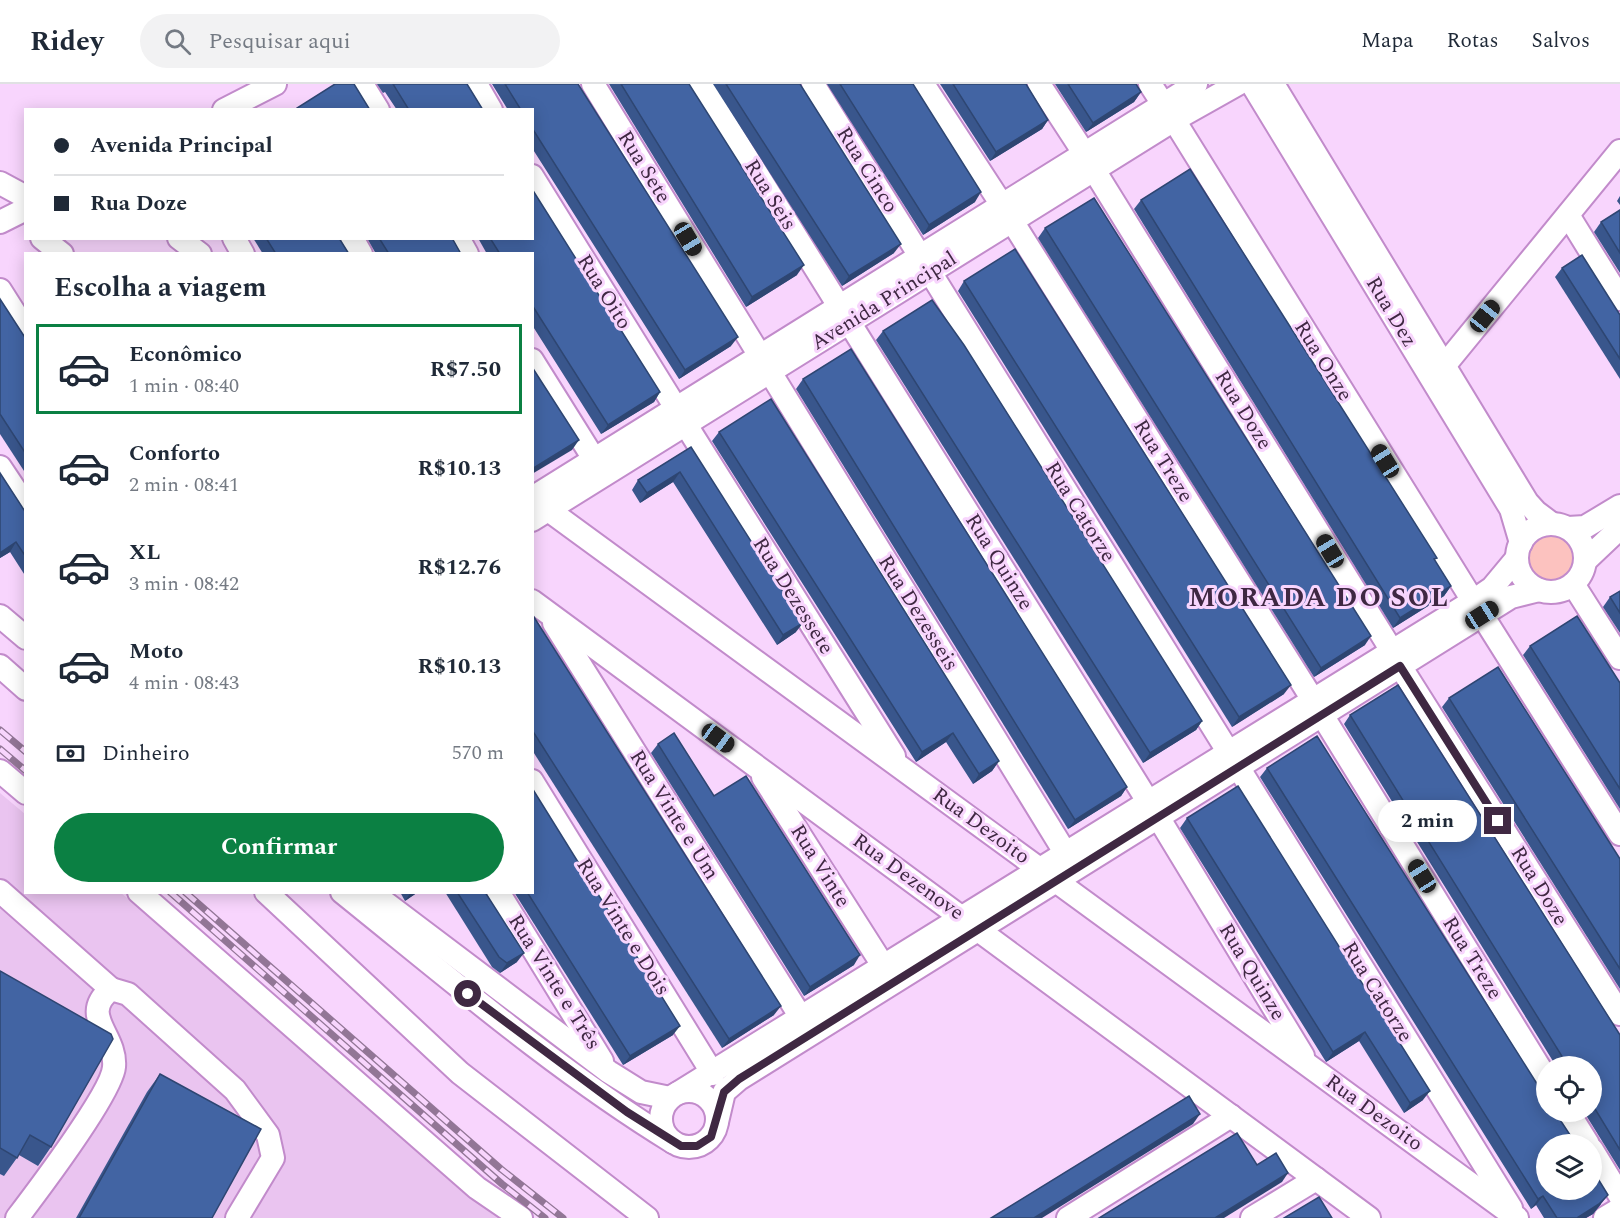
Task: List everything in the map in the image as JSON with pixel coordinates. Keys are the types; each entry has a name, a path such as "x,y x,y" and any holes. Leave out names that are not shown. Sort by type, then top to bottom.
{"street":[{"path":"362,84 377,108"},
{"path":"476,84 490,108"},
{"name":"Rua Sete","path":"593,84 765,364"},
{"name":"Rua Seis","path":"701,84 844,314"},
{"name":"Rua Cinco","path":"813,84 925,264"},
{"name":"Rua Treze","path":"923,84 1007,213 1536,1062"},
{"name":"Rua Doze","path":"1039,84 1089,161 1396,659 1620,1014"},
{"name":"Rua Onze","path":"1150,84 1620,834"},
{"name":"Avenida Principal","path":"1168,112 1196,84"},
{"name":"Avenida Principal","path":"538,509 681,416 1168,112 1238,84"},
{"name":"Rua Dez","path":"1252,84 1511,509 1519,551"},
{"path":"344,894 468,994 591,1086 673,1142 689,1147 705,1142 711,1137 724,1092 739,1079 971,924 1477,608 1539,590 1561,590 1573,584 1583,570 1585,561 1582,542 1536,512 1527,501 1273,84"},
{"path":"230,108 268,95"},
{"path":"1444,366 1620,151"},
{"name":"Rua Oito","path":"534,179 681,416"},
{"path":"0,183 24,196"},
{"path":"1568,215 1620,299"},
{"path":"44,240 60,252"},
{"path":"182,240 197,252"},
{"name":"Rua Catorze","path":"925,264 1517,1218"},
{"path":"0,290 24,328"},
{"name":"Rua Quinze","path":"844,314 1154,810 1308,1065"},
{"path":"534,363 594,459"},
{"name":"Rua Dezesseis","path":"765,364 1066,854"},
{"name":"Avenida Principal","path":"538,509 594,459 681,416"},
{"name":"Rua Dezessete","path":"681,416 900,767"},
{"path":"0,467 24,503"},
{"path":"1477,608 1534,529 1560,526 1585,527 1620,507"},
{"name":"Rua Dezoito","path":"538,509 900,767 1517,1218"},
{"path":"1585,561 1620,528"},
{"path":"1519,551 1524,578 1539,590"},
{"path":"1573,584 1620,658"},
{"name":"Rua Dezenove","path":"540,606 1369,1218"},
{"name":"Rua Vinte e Um","path":"540,606 802,1019"},
{"path":"0,666 24,687"},
{"name":"Rua Vinte","path":"756,766 884,967"},
{"path":"0,771 24,791"},
{"name":"Rua Vinte e Dois","path":"534,784 713,1074"},
{"path":"1049,875 1066,854 1154,810"},
{"path":"0,891 111,989 128,994 235,1090 268,1135 273,1158 237,1218"},
{"path":"141,894 477,1188 521,1218"},
{"path":"268,894 460,1073 647,1218"},
{"path":"374,894 609,1072 641,1092 674,1096 697,1092 706,1096 712,1103 717,1122"},
{"path":"387,894 400,915"},
{"name":"Rua Vinte e Três","path":"499,894 609,1072"},
{"path":"673,1142 667,1137 661,1121 661,1113 674,1096 884,967 971,924"},
{"path":"17,1218 99,1100 114,1067 107,1034 96,1014 99,999 111,989"},
{"path":"78,1018 107,1034"},
{"path":"1068,1218 1231,1116"},
{"path":"1602,1166 1620,1196"},
{"path":"1252,1218 1316,1179"},
{"path":"1605,1218 1620,1209"}],"shaded area":[{"path":"1551,531 1562,533 1571,539 1577,548 1579,559 1577,570 1571,579 1562,585 1551,587 1540,585 1531,579 1525,570 1523,559 1525,548 1531,539 1540,533"},
{"path":"0,793 24,813 24,894 122,894 519,1218 0,1218"}],"building":[{"path":"335,84 354,84 369,108 297,108"},
{"path":"393,84 467,84 482,108 408,108"},
{"path":"505,84 578,84 738,337 685,370 534,131 534,108 520,108"},
{"path":"621,84 689,84 804,265 752,297"},
{"path":"726,84 800,84 901,244 849,276"},
{"path":"840,84 913,84 981,192 929,225"},
{"path":"953,84 1026,84 1048,120 996,152"},
{"path":"1068,84 1136,84 1141,92 1093,123"},
{"path":"1190,169 1437,558 1434,559 1451,586 1400,618 1141,200"},
{"path":"534,192 660,392 608,425 534,308 534,252 499,252 491,240 534,240"},
{"path":"1094,198 1371,636 1321,668 1045,228"},
{"path":"1620,210 1620,253 1601,222"},
{"path":"267,240 340,240 348,252 275,252"},
{"path":"380,240 453,240 460,252 388,252"},
{"path":"1015,249 1291,685 1239,717 964,281"},
{"path":"1582,255 1620,315 1620,359 1562,268"},
{"path":"0,299 24,336 24,451 0,414"},
{"path":"932,300 964,345 1202,721 1150,753 883,331"},
{"path":"851,349 1127,787 1075,820 803,379"},
{"path":"534,370 579,440 534,468"},
{"path":"771,399 999,761 979,774 953,733 922,752 719,432"},
{"path":"691,447 803,623 783,635 680,472 647,493 638,480"},
{"path":"0,473 24,510 24,554 16,542 0,553"},
{"path":"1620,591 1620,613 1610,597"},
{"path":"1577,616 1620,683 1620,789 1530,646"},
{"path":"534,617 781,1006 729,1039 534,733"},
{"path":"1498,667 1620,859 1620,969 1449,698"},
{"path":"1398,685 1620,1035 1620,1150 1602,1120 1602,1056 1562,1056 1350,715"},
{"path":"674,733 714,796 746,776 860,955 810,987 658,744"},
{"path":"1317,736 1536,1082 1536,1122 1562,1122 1569,1134 1536,1134 1536,1196 1267,768"},
{"path":"1238,786 1430,1091 1410,1103 1365,1032 1333,1052 1187,818"},
{"path":"534,791 680,1026 630,1056 528,894 534,894"},
{"path":"458,894 486,894 524,953 507,963 499,957"},
{"path":"0,971 111,1034 113,1039 51,1147 30,1135 17,1158 0,1148"},
{"path":"160,1074 261,1129 212,1218 79,1218"},
{"path":"1189,1096 1200,1114 1034,1218 991,1218"},
{"path":"1237,1133 1257,1165 1276,1153 1288,1173 1215,1218 1099,1218"},
{"path":"1602,1185 1608,1195 1599,1204 1577,1218 1557,1218 1546,1200 1602,1200"},
{"path":"1319,1197 1332,1218 1284,1218"}],"railway":[{"path":"0,730 24,750"},
{"path":"0,749 24,769"},
{"path":"172,894 502,1184 545,1218"},
{"path":"187,894 501,1169 563,1218"}],"district":[{"name":"MORADA DO SOL","path":"1319,598"}],"route":[{"path":"468,994 646,1125 681,1146 697,1146 711,1137 715,1130 724,1092 739,1079 1400,666 1498,821"}]}
